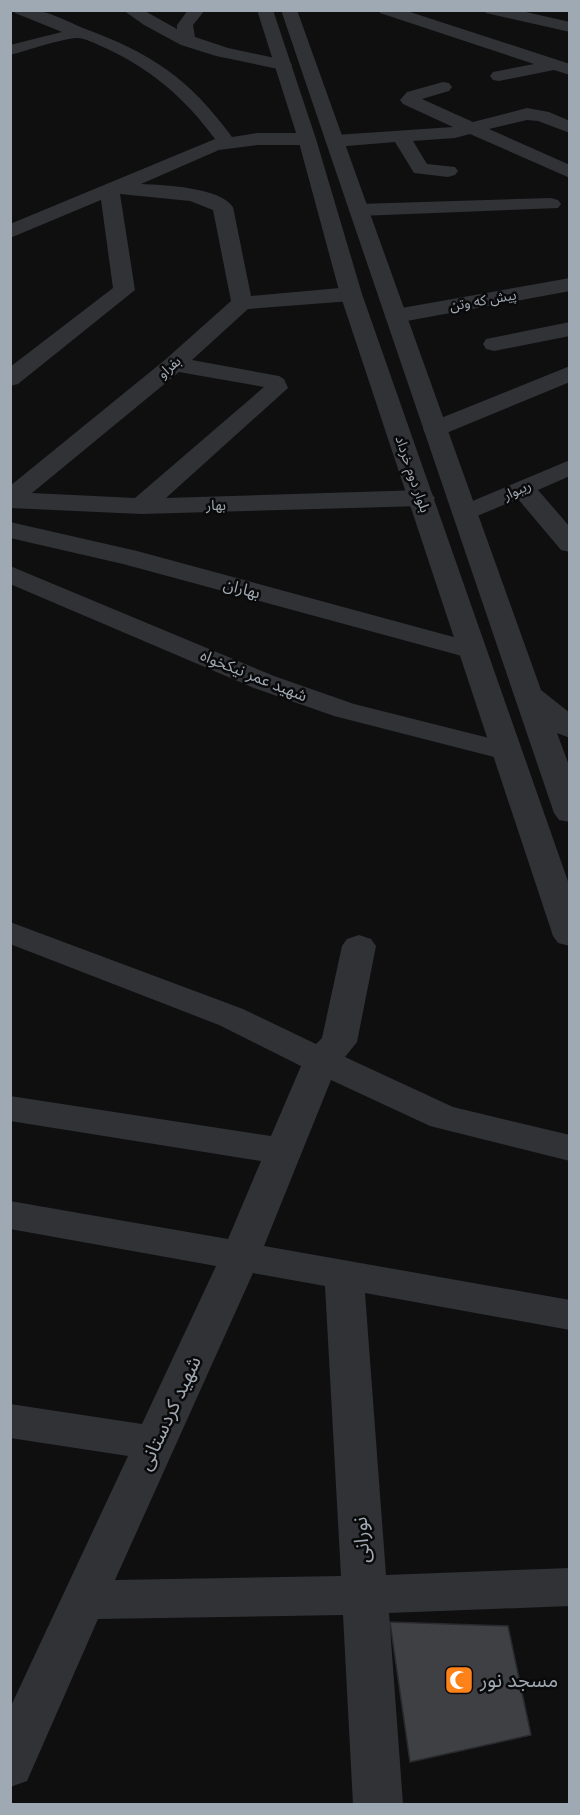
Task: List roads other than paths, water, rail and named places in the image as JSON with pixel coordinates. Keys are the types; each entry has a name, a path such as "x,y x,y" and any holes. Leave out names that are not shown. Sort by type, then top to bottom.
{"street":[{"path":"10,12 19,10 141,60 158,70 184,92 227,142"},
{"path":"131,10 159,28 187,41 241,57 283,65"},
{"path":"187,41 185,25 197,10"},
{"name":"بلوار دوم خرداد","path":"265,10 307,139 351,294 569,934"},
{"path":"290,10 527,692 566,790 524,799"},
{"path":"387,10 561,68"},
{"path":"492,10 570,27"},
{"path":"10,50 77,33"},
{"path":"499,76 561,68"},
{"path":"443,87 413,96 409,100 570,172"},
{"path":"335,141 472,129 527,114 542,116 570,128"},
{"path":"401,137 421,170 448,171"},
{"path":"10,232 114,190 215,145 258,139 307,139"},
{"path":"114,190 204,197 220,203 224,207 242,303 351,294"},
{"path":"10,379 124,290 114,190"},
{"path":"359,210 551,204"},
{"name":"پیش که وتن","path":"396,316 570,284"},
{"path":"538,290 570,313"},
{"name":"بفراو","path":"10,500 174,364 242,303"},
{"path":"494,344 570,329"},
{"path":"141,506 276,388 276,384 272,381 174,364"},
{"path":"435,429 570,373"},
{"name":"ریبوار","path":"465,513 522,488 564,475"},
{"path":"522,488 570,544"},
{"name":"بهار","path":"10,500 141,506 422,498"},
{"name":"بهاران","path":"10,530 128,557 473,651"},
{"name":"شهید عمر نیکخواه","path":"10,574 274,685 344,710 510,760 566,790"},
{"path":"527,692 570,729"},
{"path":"10,932 231,1017 443,1117 570,1148"},
{"name":"شهید کردستانی","path":"10,1765 25,1697 83,1600 240,1257 322,1059 339,1042 359,946"},
{"path":"10,1108 283,1152"},
{"path":"10,1215 570,1315"},
{"name":"نورانی","path":"344,1276 378,1804"},
{"path":"10,1421 155,1443"},
{"path":"83,1600 364,1595 570,1587"}],"place":[{"name":"مسجد نور","path":"459,1680"}]}
